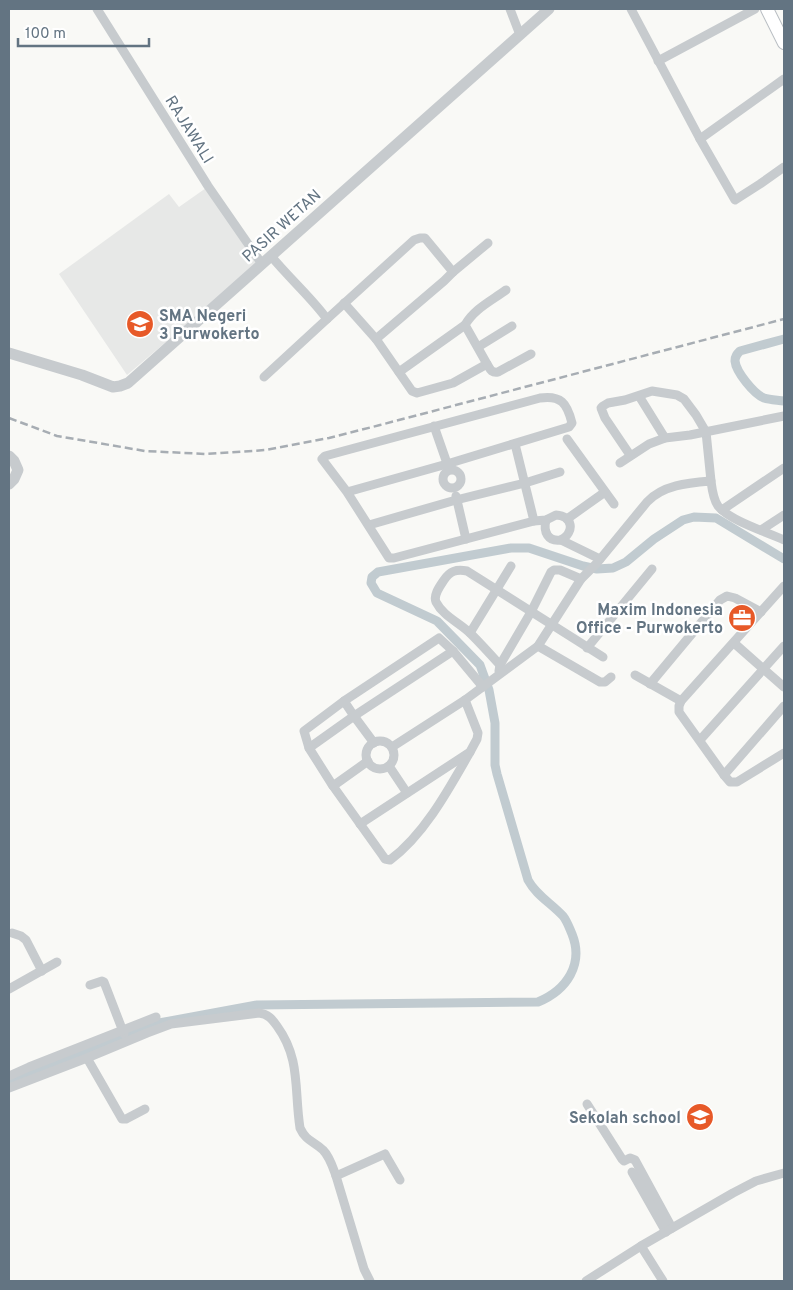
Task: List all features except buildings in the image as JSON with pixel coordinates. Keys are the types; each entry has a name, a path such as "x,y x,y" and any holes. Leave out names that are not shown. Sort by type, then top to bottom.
{"main road":[{"path":"767,9 784,43"}],"street":[{"name":"RAJAWALI","path":"96,9 208,186 266,260 285,272 305,291 327,319"},
{"path":"510,9 520,35"},
{"name":"PASIR WETAN","path":"9,353 82,375 113,387 124,385 549,9"},
{"path":"631,9 700,139 735,200 784,167"},
{"path":"658,61 755,9"},
{"path":"700,139 784,79"},
{"path":"264,377 414,240 425,238 453,272"},
{"path":"376,339 488,243"},
{"path":"399,372 465,326 469,318 477,310 506,290"},
{"path":"344,303 376,339 412,391 417,393 453,383 487,364"},
{"path":"465,326 491,371 498,372 530,354"},
{"path":"478,347 512,326"},
{"path":"630,455 600,408 608,403 625,400 652,391 677,395 684,399 696,414 706,432 711,480 715,500 719,508 736,519 784,540"},
{"path":"639,396 665,438"},
{"path":"347,492 448,467 569,427 572,423 566,405 550,397 434,426 323,457 322,459 347,492 389,558 534,521 546,520 556,515 560,515 567,520 570,527 568,536 556,541 547,536 544,527 546,520"},
{"path":"620,463 649,444 665,438 706,432 784,416"},
{"path":"434,426 448,467 457,471 461,476 460,483 454,488 448,487 444,482 444,474 448,467"},
{"path":"567,439 614,504"},
{"path":"515,444 534,521"},
{"path":"9,456 14,461 18,470 14,479 9,484"},
{"path":"722,510 784,468"},
{"path":"369,525 560,472"},
{"path":"392,747 465,700 538,646 581,580 653,496 662,490 711,480"},
{"path":"454,488 466,539"},
{"path":"567,520 606,492"},
{"path":"761,530 784,515"},
{"path":"561,540 596,564"},
{"path":"470,633 511,566"},
{"path":"500,665 470,633 443,611 436,601 435,596 444,580 450,573 458,569 467,571 603,657"},
{"path":"587,648 652,569"},
{"path":"490,682 531,612 551,572 560,570 581,580"},
{"path":"784,586 679,706 679,712 730,782 738,782 784,753"},
{"path":"650,684 720,600 727,596 735,598 761,612"},
{"path":"465,700 478,733 477,738 447,793 412,841 390,860 386,859 333,786 309,748 304,733 306,729 344,701 439,638 490,682"},
{"path":"734,643 784,687"},
{"path":"538,646 600,682 605,682 612,677"},
{"path":"700,740 784,646"},
{"path":"309,748 453,651"},
{"path":"636,675 682,701"},
{"path":"344,701 374,743"},
{"path":"724,775 784,706"},
{"path":"380,741 392,747 394,756 389,766 378,768 368,762 367,752 374,743 380,741"},
{"path":"360,824 470,752"},
{"path":"333,786 368,762"},
{"path":"389,766 407,793"},
{"path":"12,933 26,940 42,971"},
{"path":"9,989 57,962"},
{"path":"90,985 104,982 124,1036"},
{"path":"9,1076 29,1067 124,1036 171,1024 259,1012 268,1016 282,1032 290,1046 296,1069 300,1128 304,1136 328,1155 364,1268 370,1281"},
{"path":"9,1088 87,1058 156,1017"},
{"path":"87,1058 122,1119 126,1119 145,1109"},
{"path":"587,1104 622,1159 624,1161 630,1158 635,1160 669,1230"},
{"path":"336,1176 384,1154 400,1180"},
{"path":"632,1172 669,1230"},
{"path":"586,1281 641,1246 733,1193 756,1181 784,1173"},
{"path":"641,1246 663,1281"}],"shaded area":[{"name":"SMA Negeri 3 Purwokerto","path":"206,188 258,264 127,375 59,274 169,194 179,207"}],"waterway":[{"path":"784,339 740,351 735,358 736,366 755,392 764,398 784,401"},
{"path":"9,1083 159,1023 257,1005 538,1002 557,991 565,983 574,966 576,956 575,945 564,918 535,890 528,880 497,774 495,765 495,723 489,690 480,665 437,621 377,593 371,583 372,577 378,572 511,548 529,548 597,569 613,568 626,562 654,539 683,520 694,517 716,518 784,559"}],"railway":[{"path":"9,418 57,436 145,451 205,454 266,450 329,438 784,319"}],"place":[{"name":"SMA Negeri 3 Purwokerto","path":"140,324"},
{"name":"Maxim Indonesia Office - Purwokerto","path":"742,618"},
{"name":"Sekolah school","path":"700,1117"}]}
